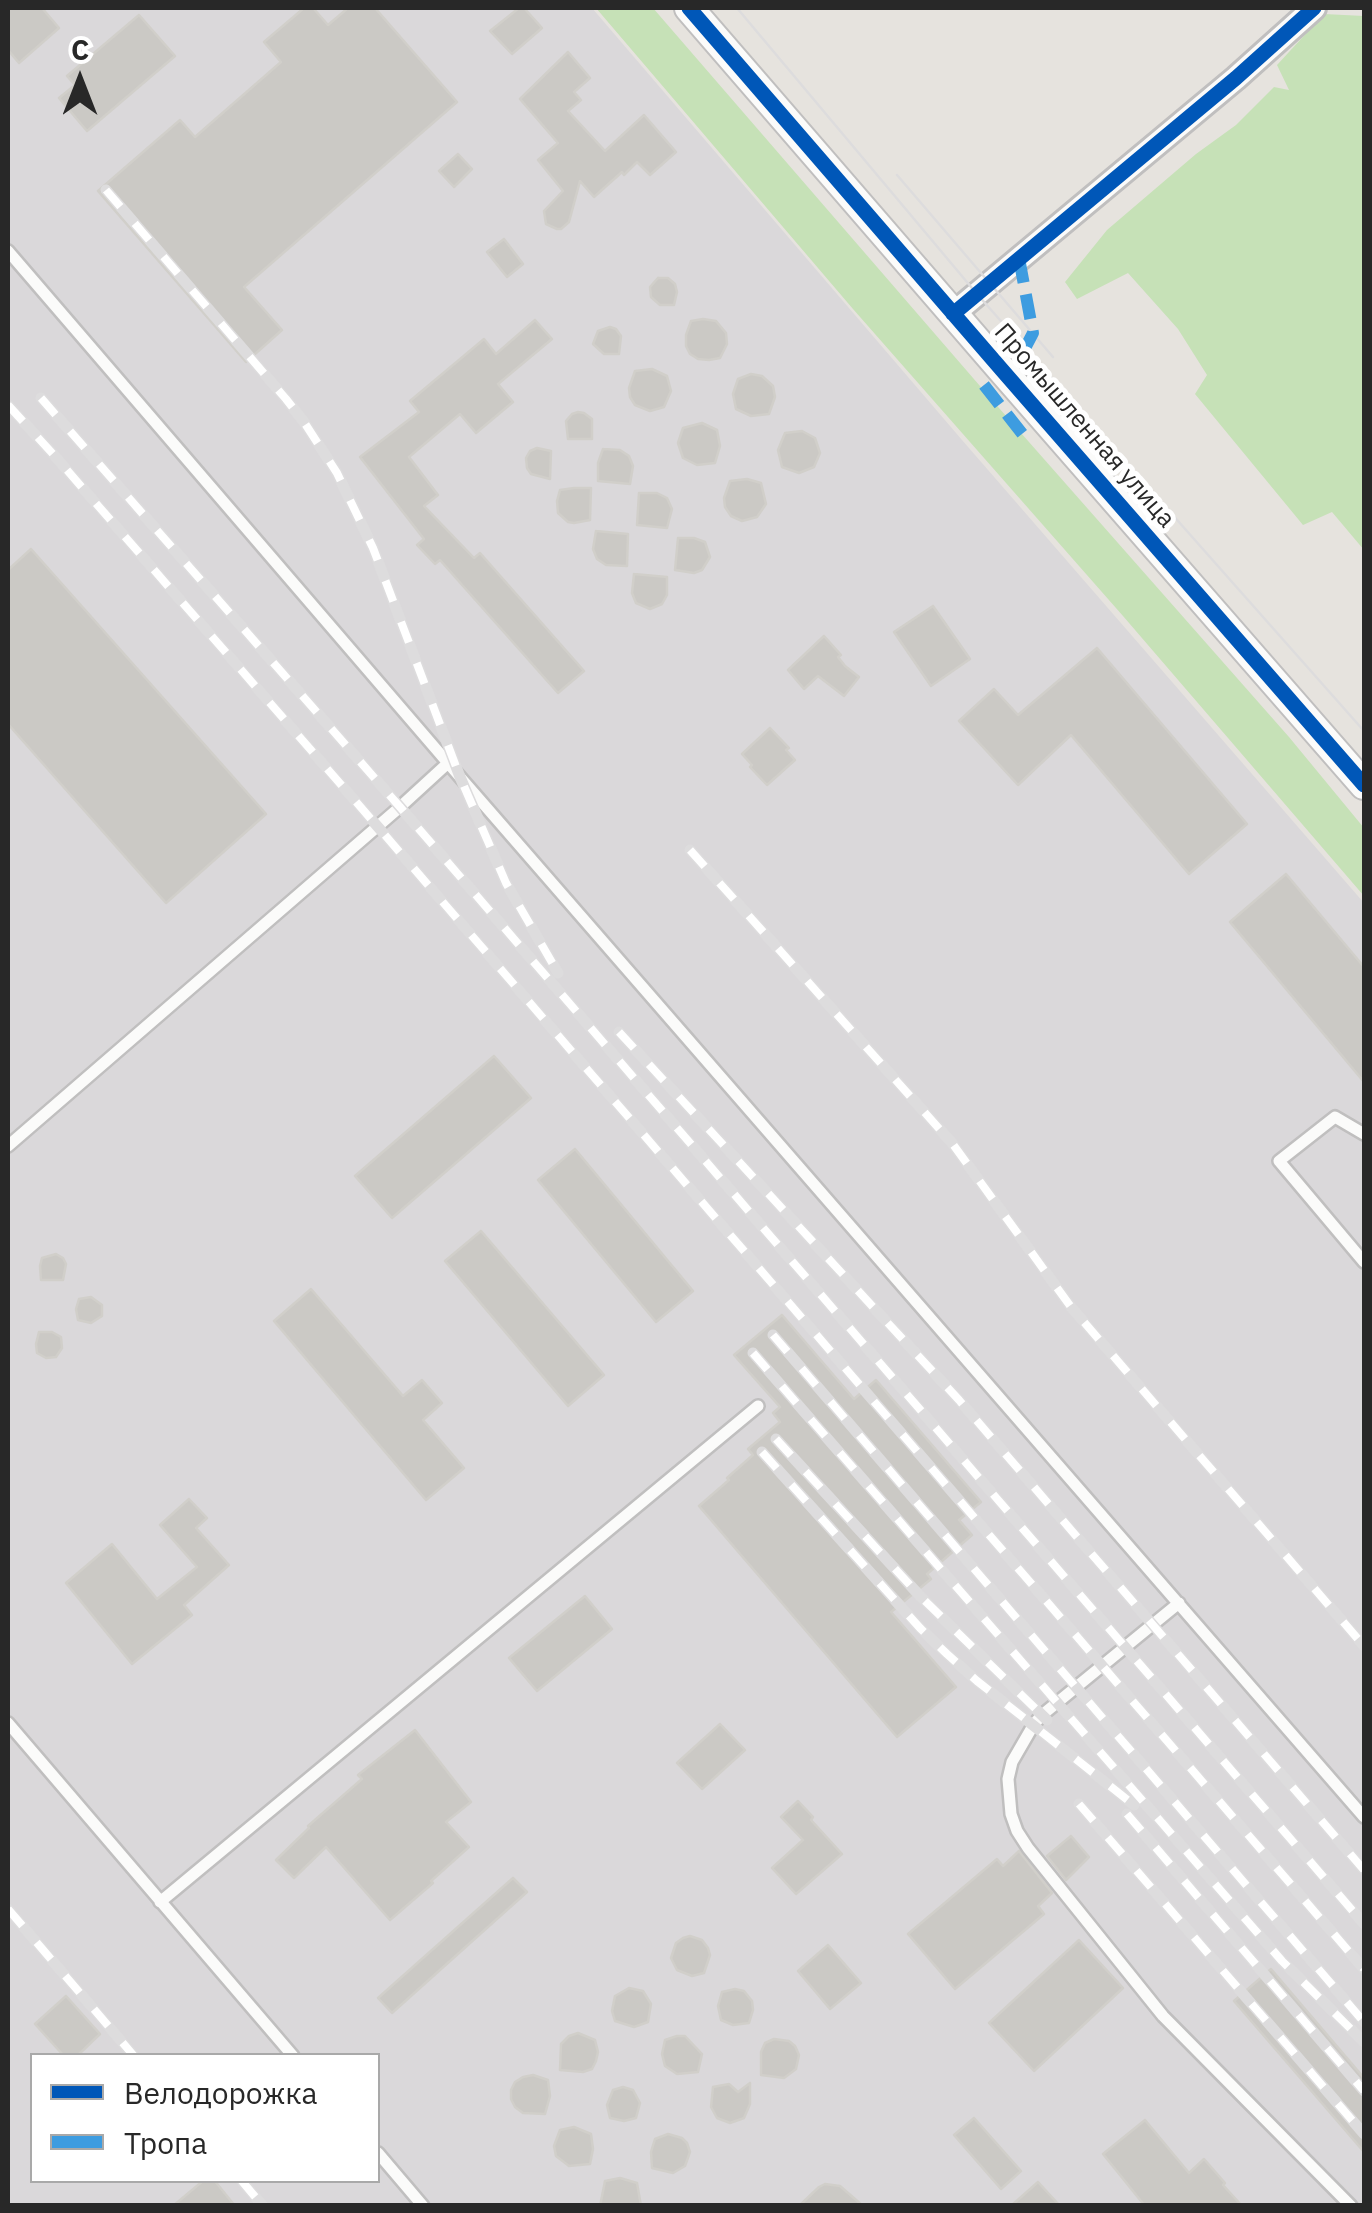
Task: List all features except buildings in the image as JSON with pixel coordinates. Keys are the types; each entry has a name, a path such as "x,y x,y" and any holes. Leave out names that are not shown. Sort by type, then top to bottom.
{"street":[{"name":"Промышленная улица","path":"689,8 1364,785"},
{"path":"953,314 1314,8"}],"lane":[{"path":"8,251 1364,1817"},
{"path":"8,1146 448,763"},
{"path":"1364,1134 1335,1117 1279,1161 1364,1262"},
{"path":"160,1902 758,1406"},
{"path":"1179,1603 1034,1724 1012,1762 1008,1778 1011,1814 1028,1848 1163,2016 1350,2206"},
{"path":"8,1723 289,2053"},
{"path":"380,2156 422,2206"}],"shaded area":[{"path":"8,8 592,8 1364,903 1364,2205 8,2206"}],"green space":[{"path":"596,8 653,8 1289,737 1364,828 1364,896 853,309"},
{"path":"1324,14 1364,16 1364,550 1332,512 1303,525 1195,394 1207,375 1178,329 1128,273 1077,299 1065,282 1107,230 1236,125 1274,87 1289,90 1277,65"}],"tram line":[{"path":"737,8 977,294 1364,731"},
{"path":"897,175 1053,357"}],"railway":[{"path":"106,190 286,399 337,473 373,548 460,777 506,883 558,973"},
{"path":"41,398 400,807 1364,1924"},
{"path":"8,405 378,827 1364,1969"},
{"path":"690,850 952,1143 1071,1307 1364,1646"},
{"path":"619,1032 959,1400 1364,1870"},
{"path":"773,1335 1364,2022"},
{"path":"753,1353 1282,1961 1364,2042"},
{"path":"776,1439 920,1596 1047,1720"},
{"path":"762,1452 947,1654 1134,1805"},
{"path":"1079,1804 1364,2134"},
{"path":"1127,1814 1364,2091"},
{"path":"8,1909 131,2053"},
{"path":"244,2183 263,2206"}],"marked path":[{"path":"1019,258 1033,333 1022,354"},
{"path":"984,385 1024,436"}],"cycle path":[{"path":"689,8 1364,785"},
{"path":"953,314 1314,8"}]}
